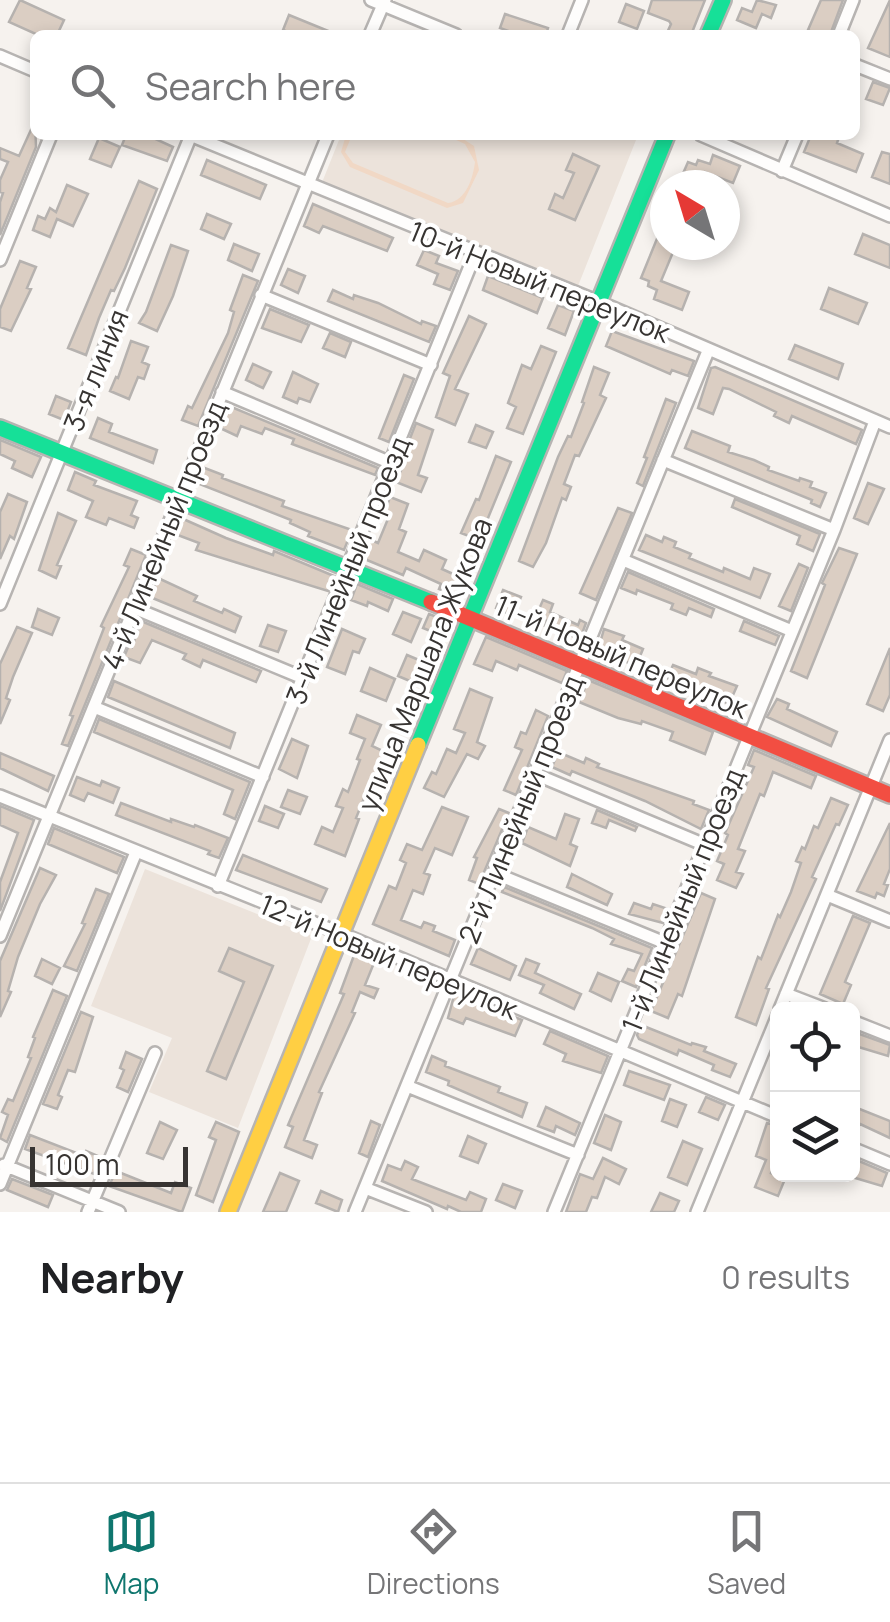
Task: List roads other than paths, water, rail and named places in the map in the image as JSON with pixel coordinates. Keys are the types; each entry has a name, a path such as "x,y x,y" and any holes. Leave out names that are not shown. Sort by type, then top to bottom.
{"main road":[{"path":"710,30 722,0"},
{"name":"улица Маршала Жукова","path":"228,1212 665,140"},
{"name":"11-й Новый переулок","path":"0,428 470,618 890,795"}],"street":[{"path":"570,30 582,0"},
{"path":"841,30 853,0"},
{"path":"371,30 379,2 444,30"},
{"path":"0,56 30,68"},
{"path":"860,67 890,79"},
{"path":"0,260 49,140"},
{"name":"3-я линия","path":"0,604 188,140"},
{"name":"10-й Новый переулок","path":"202,140 890,427"},
{"name":"4-й Линейный проезд","path":"0,936 326,140"},
{"path":"712,140 890,216"},
{"path":"782,171 795,140"},
{"name":"3-й Линейный проезд","path":"218,886 476,254"},
{"path":"261,296 430,365"},
{"name":"2-й Линейный проезд","path":"356,1212 708,351"},
{"path":"222,392 391,463"},
{"name":"1-й Линейный проезд","path":"554,1212 875,421"},
{"path":"664,460 834,530"},
{"path":"622,560 792,631"},
{"path":"134,608 303,678"},
{"path":"94,707 263,777"},
{"path":"783,1002 890,740"},
{"path":"535,774 705,845"},
{"name":"12-й Новый переулок","path":"0,796 770,1114"},
{"path":"0,1184 4,1165 136,852"},
{"path":"494,873 665,944"},
{"path":"826,895 890,922"},
{"path":"786,994 806,1002"},
{"path":"860,1024 890,1036"},
{"path":"700,1211 770,1034"},
{"path":"90,1207 155,1053"},
{"path":"407,1086 578,1155"},
{"path":"860,1151 890,1164"},
{"path":"4,1165 90,1207 119,1212"},
{"path":"365,1188 426,1212"}]}
